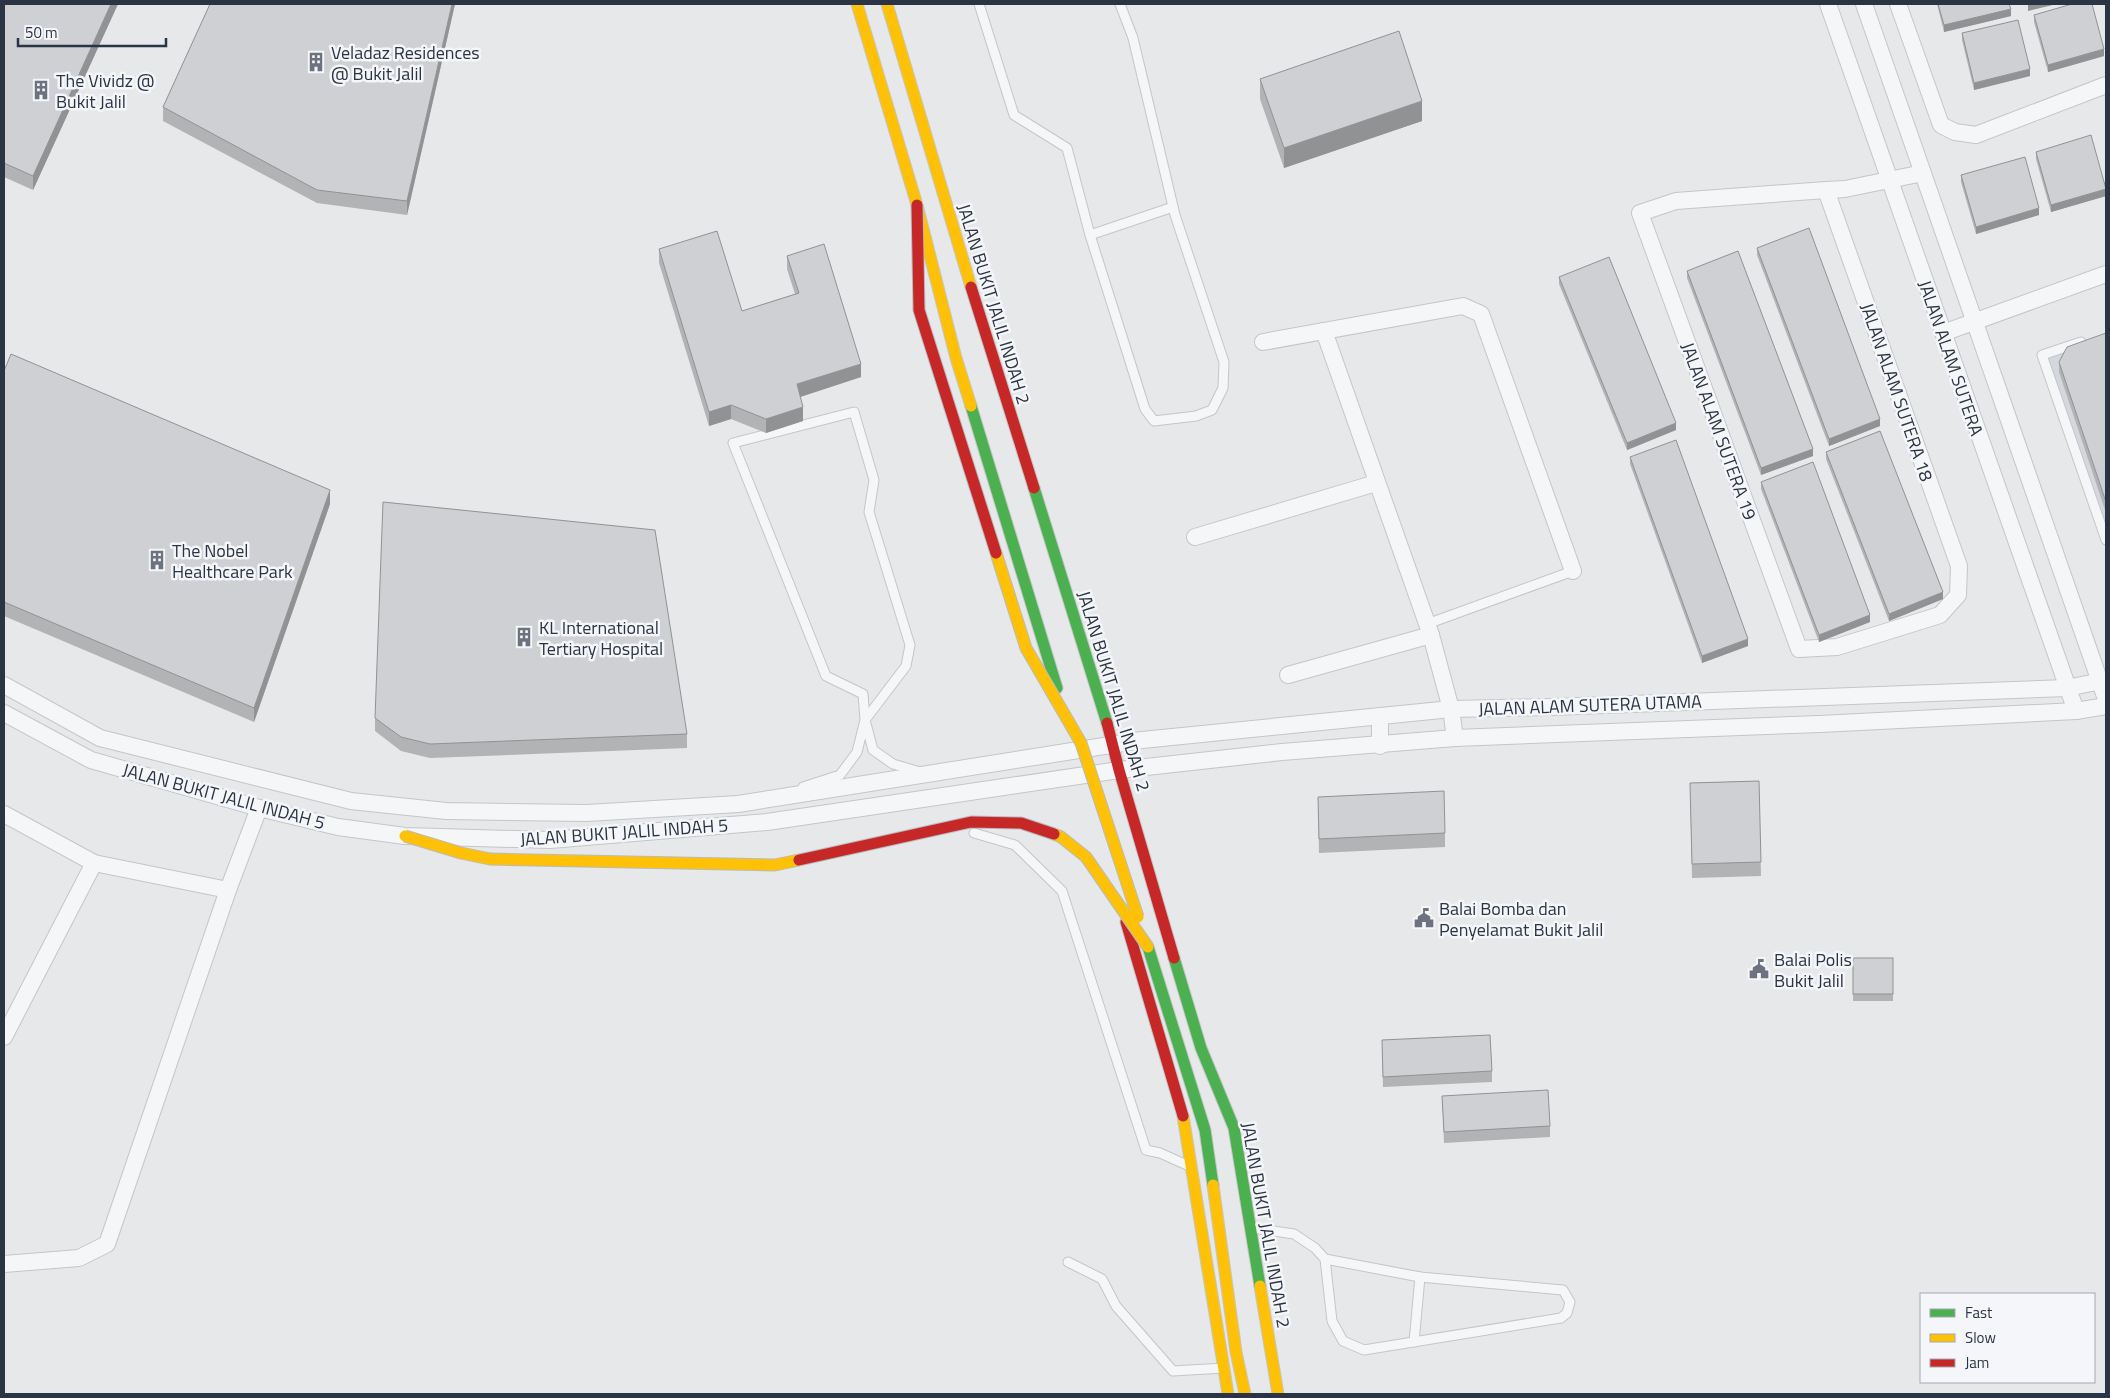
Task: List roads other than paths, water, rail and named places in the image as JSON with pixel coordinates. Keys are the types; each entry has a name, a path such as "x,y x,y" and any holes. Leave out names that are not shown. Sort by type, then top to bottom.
{"main road":[{"path":"857,4 918,205 956,358 1076,750 1185,1123 1228,1394"},
{"name":"JALAN BUKIT JALIL INDAH 2","path":"886,4 938,180 1114,745 1119,770 1201,1048 1234,1128 1278,1394"},
{"path":"918,205 919,310 1026,648 1081,743 1148,947 1205,1130 1235,1343 1245,1394"},
{"path":"405,836 461,853 490,859 775,865 971,822 1021,822 1061,837 1086,857 1148,947"}],"street":[{"name":"JALAN ALAM SUTERA","path":"1828,4 2076,711"},
{"name":"JALAN ALAM SUTERA","path":"1864,4 1974,322 2103,681 2106,699"},
{"path":"1898,4 1941,125 1955,132 1976,135 2106,85"},
{"path":"1826,190 1845,189 1923,173"},
{"name":"JALAN ALAM SUTERA 19","path":"1799,649 1640,213 1676,201 1826,190"},
{"name":"JALAN ALAM SUTERA 18","path":"1799,649 1837,647 1940,615 1958,595 1959,566 1826,190"},
{"path":"1943,333 2106,274"},
{"path":"1263,342 1463,306 1481,314 1573,571"},
{"path":"1324,331 1429,630 1452,709 1455,738"},
{"path":"1195,537 1376,483"},
{"path":"1288,675 1429,630"},
{"name":"JALAN ALAM SUTERA UTAMA","path":"1076,750 1179,735 1452,709 2067,688 2103,681"},
{"name":"JALAN BUKIT JALIL INDAH 5","path":"4,685 100,738 350,801 446,811 587,813 738,804 1076,750"},
{"name":"JALAN ALAM SUTERA UTAMA","path":"1119,770 1282,752 1380,746 1455,738 1820,724 2076,711 2106,706"},
{"name":"JALAN BUKIT JALIL INDAH 5","path":"4,713 91,760 259,808 338,827 405,836 550,840 757,823 1083,777 1119,770"},
{"path":"1380,716 1380,746"},
{"path":"4,1264 79,1258 107,1244 228,890 259,808"},
{"path":"4,814 94,863 228,890"},
{"path":"4,1037 94,863"}],"lane":[{"path":"979,4 1014,115 1067,148 1090,235 1145,409 1154,421 1196,416 1212,410 1223,388 1224,362 1173,207 1132,38 1120,4"},
{"path":"1090,235 1173,207"},
{"path":"2088,340 2042,355 2106,540"},
{"path":"767,799 840,775 856,752 865,720 906,666 910,645 869,512 874,480 854,412 733,443 826,676 863,694 865,720 873,750 893,764 927,774"},
{"path":"1429,630 1573,571"},
{"path":"966,835 975,833 1015,845 1062,891 1146,1150 1160,1153 1192,1167"},
{"path":"794,868 890,850"},
{"path":"1250,1227 1294,1234 1315,1248 1325,1259 1332,1321 1344,1341 1364,1350 1561,1318 1567,1313 1570,1302 1563,1290 1420,1277 1325,1259"},
{"path":"1068,1262 1102,1279 1116,1306 1173,1371 1224,1368"},
{"path":"1414,1342 1420,1277"}],"place":[{"name":"Veladaz Residences @ Bukit Jalil","path":"316,62"},
{"name":"The Vividz @ Bukit Jalil","path":"41,90"},
{"name":"The Nobel Healthcare Park","path":"157,560"},
{"name":"KL International Tertiary Hospital","path":"524,637"},
{"name":"Balai Bomba dan Penyelamat Bukit Jalil","path":"1424,918"},
{"name":"Balai Polis Bukit Jalil","path":"1759,969"}]}
